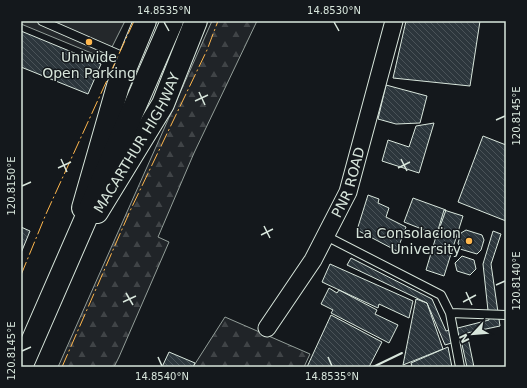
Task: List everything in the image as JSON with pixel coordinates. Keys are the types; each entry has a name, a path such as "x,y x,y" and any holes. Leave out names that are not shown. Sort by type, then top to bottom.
{"main road":[{"name":"MACARTHUR HIGHWAY","path":"68,259 118,86 145,21"},
{"name":"MACARTHUR HIGHWAY","path":"21,367 137,98 172,21"},
{"name":"MACARTHUR HIGHWAY","path":"68,259 163,104 196,21"}],"street":[{"name":"PNR ROAD","path":"267,328 313,260 348,192 394,21"}],"lane":[{"path":"42,21 129,60"},
{"path":"326,236 441,295 450,313 460,367"},
{"path":"450,313 506,315"}],"green space":[{"path":"212,21 257,21 194,153 158,237 169,242 119,357 114,367 58,367"},
{"path":"225,317 310,354 304,367 193,367"}],"shaded area":[{"name":"Uniwide Open Parking","path":"21,21 125,21 106,59 21,24"}],"building":[{"path":"406,21 480,21 470,86 393,78"},
{"path":"21,31 101,64 88,94 21,67"},
{"path":"386,85 427,96 420,123 396,124 378,119"},
{"path":"434,123 419,173 382,161 388,140 409,147 416,126"},
{"path":"483,136 506,145 506,221 458,202"},
{"path":"368,195 379,199 378,203 389,208 386,217 406,227 397,251 357,230"},
{"path":"413,198 446,210 437,235 404,222"},
{"path":"444,210 463,216 444,276 426,270"},
{"path":"21,227 30,231 21,253"},
{"path":"466,230 482,235 484,240 481,250 477,254 460,249 458,243 461,233"},
{"path":"493,231 501,234 491,264 500,326 467,333 474,367 467,367 461,340 445,345 427,303 347,265 351,258 432,299 446,331 489,320 483,264"},
{"path":"462,256 474,260 476,269 470,275 457,271 455,263"},
{"path":"330,264 413,301 409,318 379,304 378,308 322,282"},
{"path":"329,288 337,293 339,290 377,310 375,314 398,325 389,343 331,313 333,310 321,304"},
{"path":"416,299 427,303 443,349 403,365"},
{"path":"331,315 382,342 369,367 307,367"},
{"path":"448,347 452,367 412,367 411,363"},
{"path":"169,352 195,363 193,367 162,367"}],"wall":[{"path":"373,367 402,353"}],"power":[{"path":"21,275 46,214 134,21"},
{"path":"62,367 130,211 207,50 218,21"}],"place":[{"name":"Uniwide Open Parking","path":"89,42"},
{"name":"La Consolacion University","path":"469,241"}]}
